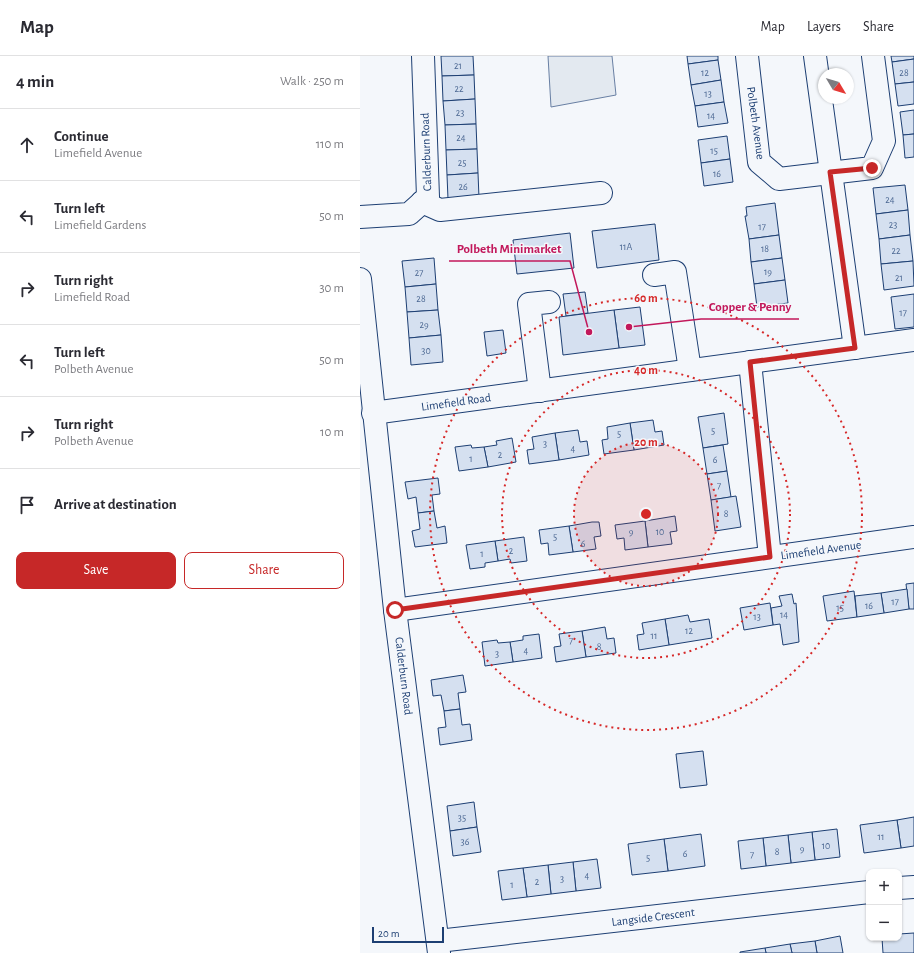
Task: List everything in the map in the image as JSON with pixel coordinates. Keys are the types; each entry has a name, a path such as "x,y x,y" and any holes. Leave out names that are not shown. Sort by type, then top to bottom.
{"street":[{"name":"Calderburn Road","path":"360,217 409,214 428,197 423,56"},
{"name":"Polbeth Avenue","path":"747,56 759,162 779,178 872,168 884,141 873,56"},
{"path":"815,56 855,348"},
{"path":"422,202 440,210 601,193"},
{"path":"654,275 676,272 690,370"},
{"name":"Calderburn Road","path":"360,279 395,610 438,947"},
{"path":"540,391 529,304 549,302"},
{"name":"Limefield Road","path":"373,413 914,340"},
{"path":"750,362 770,557"},
{"name":"Limefield Avenue","path":"395,610 914,538"},
{"path":"902,888 914,887"},
{"name":"Langside Crescent","path":"438,947 866,892"}],"shaded area":[{"path":"548,56 612,56 616,95 551,107"}],"building":[{"path":"441,56 473,56 474,75 442,76"},
{"path":"687,56 718,56 718,60 688,64"},
{"path":"891,56 914,56 914,59 892,62"},
{"path":"914,59 914,82 895,84 892,62"},
{"path":"718,60 721,80 691,85 688,64"},
{"path":"474,75 475,99 443,101 442,76"},
{"path":"721,80 724,102 695,106 691,85"},
{"path":"914,82 914,104 898,106 895,84"},
{"path":"475,99 476,124 445,125 443,101"},
{"path":"724,102 728,123 698,127 695,106"},
{"path":"914,110 914,134 903,135 900,112"},
{"path":"476,124 477,149 446,150 445,125"},
{"path":"914,134 914,157 905,158 903,135"},
{"path":"727,136 730,159 701,163 698,140"},
{"path":"477,149 478,173 447,175 446,150"},
{"path":"730,159 733,182 704,186 701,163"},
{"path":"478,173 479,198 448,199 447,175"},
{"path":"905,185 908,210 876,214 873,188"},
{"path":"775,203 779,235 749,239 745,216 747,216 746,207"},
{"path":"908,210 910,235 879,239 876,214"},
{"path":"655,224 659,260 597,268 592,231"},
{"path":"570,233 574,268 517,274 513,240"},
{"path":"779,235 782,258 751,262 749,239"},
{"path":"910,235 913,261 881,264 879,239"},
{"path":"434,258 436,284 405,287 402,261"},
{"path":"782,258 785,280 754,284 751,262"},
{"path":"913,261 914,286 884,290 881,264"},
{"path":"785,280 788,303 757,307 754,284"},
{"path":"436,284 438,310 407,312 405,287"},
{"path":"585,292 588,313 566,316 563,294"},
{"path":"914,294 914,327 895,329 891,297"},
{"path":"640,307 645,345 619,348 614,310"},
{"path":"438,310 441,335 409,338 407,312"},
{"path":"614,310 619,348 563,355 559,317"},
{"path":"503,330 506,353 487,356 484,332"},
{"path":"441,335 443,362 411,365 409,338"},
{"path":"724,413 728,444 703,448 698,417"},
{"path":"653,420 655,432 662,431 664,445 634,450 630,423"},
{"path":"630,423 634,450 604,454 602,440 608,439 607,427"},
{"path":"578,430 580,442 587,441 589,455 559,460 555,433"},
{"path":"555,433 559,460 529,464 527,450 534,449 532,437"},
{"path":"512,438 516,462 488,467 484,447 497,445 496,441"},
{"path":"471,445 472,448 484,447 488,467 459,471 455,447"},
{"path":"723,445 727,471 707,474 703,448"},
{"path":"727,471 731,497 711,500 707,474"},
{"path":"438,478 440,494 432,495 434,511 418,513 416,497 408,499 405,482"},
{"path":"736,496 741,527 715,531 711,500"},
{"path":"434,511 437,528 445,526 447,543 415,547 412,531 420,529 418,513"},
{"path":"675,516 677,531 670,532 672,544 648,547 645,521"},
{"path":"645,521 648,547 625,550 624,538 617,539 615,525"},
{"path":"599,522 601,536 594,537 596,549 573,552 569,526"},
{"path":"569,526 573,552 549,555 548,543 541,544 539,530"},
{"path":"524,537 527,561 511,563 510,559 498,561 495,541"},
{"path":"495,541 498,561 485,563 485,567 470,569 466,545"},
{"path":"914,583 914,609 909,609 906,584"},
{"path":"907,589 909,609 884,613 881,593"},
{"path":"854,591 857,617 827,621 823,596"},
{"path":"881,593 884,613 857,617 855,596"},
{"path":"792,594 794,604 796,603 799,642 783,645 780,624 773,625 771,608 782,606 779,596"},
{"path":"770,603 773,625 744,630 740,608"},
{"path":"688,615 690,622 709,619 712,638 669,645 665,619"},
{"path":"665,619 669,645 639,650 637,635 644,634 642,623"},
{"path":"605,627 607,639 614,638 616,653 586,657 582,631"},
{"path":"582,631 586,657 556,662 554,647 561,646 559,634"},
{"path":"539,634 542,658 513,662 510,642 523,640 523,636"},
{"path":"497,640 498,643 510,642 513,662 485,666 482,642"},
{"path":"463,675 466,692 458,693 460,709 444,711 441,695 433,696 431,680"},
{"path":"460,709 462,725 470,724 472,740 440,745 438,728 446,727 444,711"},
{"path":"703,751 707,785 680,788 676,754"},
{"path":"474,802 477,827 450,831 447,806"},
{"path":"914,817 914,846 901,848 897,820"},
{"path":"897,820 901,848 864,853 860,825"},
{"path":"477,827 481,852 453,856 450,831"},
{"path":"837,829 840,857 815,860 812,832"},
{"path":"812,832 815,860 791,863 788,835"},
{"path":"701,834 705,866 668,871 664,839"},
{"path":"788,835 791,863 766,866 763,838"},
{"path":"763,838 766,866 741,869 738,841"},
{"path":"664,839 668,871 632,875 628,844"},
{"path":"597,859 601,888 576,891 573,862"},
{"path":"573,862 576,891 551,894 548,865"},
{"path":"548,865 551,894 527,897 523,868"},
{"path":"523,868 527,897 502,900 498,871"},
{"path":"914,933 914,953 883,953 882,941 902,941 902,934"},
{"path":"840,936 843,953 817,953 815,941"},
{"path":"815,941 817,953 792,953 790,944"},
{"path":"790,944 792,953 766,953 765,948"},
{"path":"765,948 766,953 740,953 740,952"}],"place":[{"name":"Copper & Penny","path":"629,327"},
{"name":"Polbeth Minimarket","path":"589,332"}],"route":[{"path":"395,610 770,557 750,362 855,348 830,172 872,168"}]}
